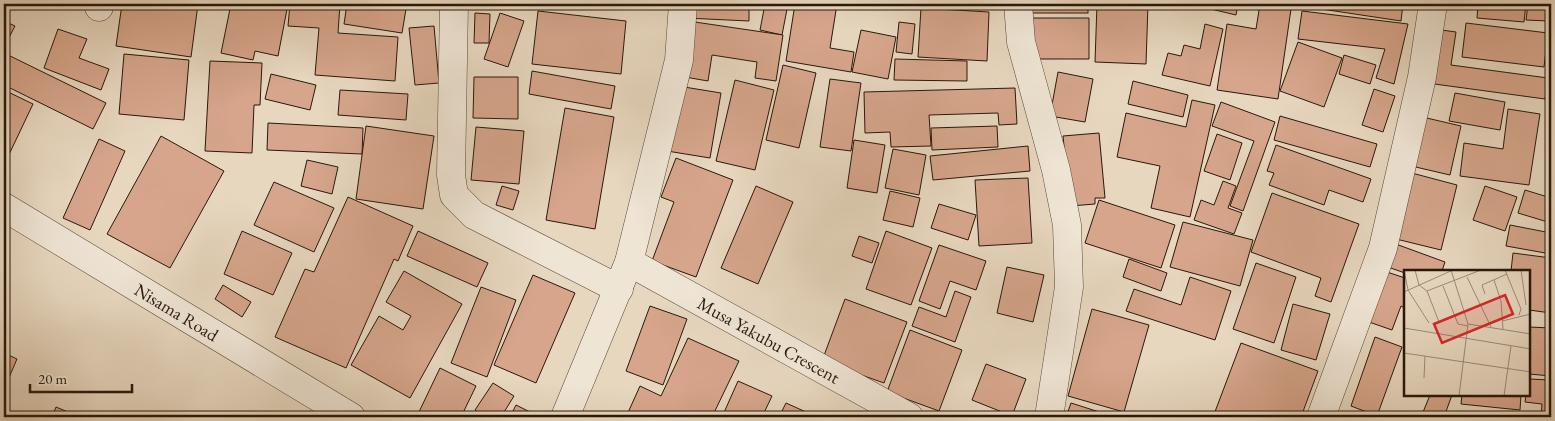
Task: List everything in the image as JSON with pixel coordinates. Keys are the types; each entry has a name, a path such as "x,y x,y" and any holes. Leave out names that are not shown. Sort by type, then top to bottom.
{"street":[{"path":"454,4 451,175 454,195 474,215 619,289"},
{"path":"565,417 629,262 679,60 683,4"},
{"path":"1018,4 1021,42 1056,170 1067,225 1069,287 1049,417"},
{"path":"1321,417 1383,248 1422,77 1432,4"},
{"name":"Nisama Road","path":"4,207 351,417"},
{"name":"Musa Yakubu Crescent","path":"629,262 909,417"}],"building":[{"path":"122,4 198,4 191,57 116,46"},
{"path":"231,4 288,4 278,56 255,51 253,60 221,53"},
{"path":"290,4 340,4 338,33 398,37 395,81 315,75 319,28 288,26"},
{"path":"347,4 372,4 406,9 402,33 344,24"},
{"path":"687,4 749,4 749,21 686,18"},
{"path":"765,4 788,4 782,35 760,30"},
{"path":"795,4 837,4 830,48 854,52 851,72 786,61"},
{"path":"1030,4 1088,4 1088,13 1030,13"},
{"path":"1097,4 1148,4 1146,64 1095,62"},
{"path":"1190,4 1238,4 1236,15"},
{"path":"1260,4 1291,9 1278,99 1217,90 1227,24 1256,29"},
{"path":"1295,4 1403,4 1401,21"},
{"path":"1478,4 1526,4 1524,22 1477,18"},
{"path":"1528,4 1551,4 1549,21 1526,20"},
{"path":"921,8 989,12 987,61 918,57"},
{"path":"538,11 626,21 621,74 532,64"},
{"path":"1302,11 1408,24 1394,84 1376,78 1385,49 1298,39"},
{"path":"475,13 490,14 489,43 474,43"},
{"path":"500,13 524,21 508,67 484,59"},
{"path":"1026,18 1089,18 1089,59 1035,59 1035,41 1026,41"},
{"path":"4,21 15,26 5,45 4,44"},
{"path":"688,21 783,35 776,81 755,78 757,62 712,55 708,81 679,76"},
{"path":"899,22 915,24 912,54 896,52"},
{"path":"1466,23 1548,33 1544,67 1462,57"},
{"path":"1205,24 1223,29 1210,86 1162,75 1168,53 1181,56 1184,45 1200,49"},
{"path":"434,26 439,83 415,85 409,28"},
{"path":"58,29 87,39 79,58 109,69 101,90 44,68"},
{"path":"1434,29 1456,32 1451,65 1548,78 1545,99 1427,83"},
{"path":"861,30 896,37 888,79 852,72"},
{"path":"1298,42 1342,58 1324,107 1280,91"},
{"path":"4,53 106,103 93,129 4,85"},
{"path":"124,54 189,60 184,120 119,114"},
{"path":"1344,55 1376,65 1370,84 1339,74"},
{"path":"895,59 967,61 967,81 894,80"},
{"path":"210,61 262,63 260,105 254,105 252,153 205,151"},
{"path":"783,65 816,73 799,148 766,140"},
{"path":"532,71 615,86 611,109 529,94"},
{"path":"1058,72 1093,79 1085,122 1050,116"},
{"path":"271,74 316,85 310,110 265,99"},
{"path":"474,77 518,77 518,119 473,118"},
{"path":"830,79 861,83 851,151 820,147"},
{"path":"735,80 774,90 755,170 716,161"},
{"path":"1133,81 1188,95 1183,117 1128,104"},
{"path":"678,86 721,93 710,158 667,151"},
{"path":"1015,88 1017,124 999,125 998,113 929,115 931,146 891,147 890,132 865,133 864,92"},
{"path":"1374,89 1395,96 1383,132 1362,125"},
{"path":"4,90 33,104 4,165"},
{"path":"340,90 408,94 406,120 338,115"},
{"path":"1455,93 1505,102 1500,130 1449,121"},
{"path":"1192,100 1215,105 1190,217 1151,208 1160,166 1117,157 1126,113 1186,127"},
{"path":"1221,102 1275,122 1243,211 1230,206 1254,141 1212,126"},
{"path":"565,108 614,117 595,229 546,220"},
{"path":"1508,109 1540,114 1529,185 1460,176 1464,143 1503,149"},
{"path":"1280,116 1377,144 1370,167 1274,140"},
{"path":"1418,116 1461,126 1450,175 1407,165"},
{"path":"268,123 363,128 362,154 267,150"},
{"path":"366,126 434,136 423,209 356,199"},
{"path":"997,126 998,147 932,150 931,128"},
{"path":"476,127 524,131 519,184 471,180"},
{"path":"1099,133 1105,198 1095,198 1095,204 1070,206 1063,136"},
{"path":"1217,134 1242,143 1230,180 1204,171"},
{"path":"161,136 224,171 170,268 107,234"},
{"path":"99,139 125,151 90,230 63,218"},
{"path":"854,140 885,145 877,193 847,188"},
{"path":"1276,145 1371,179 1363,202 1329,190 1324,205 1269,185 1274,173 1267,171"},
{"path":"1028,146 1030,171 933,180 930,156"},
{"path":"893,149 926,155 919,195 885,188"},
{"path":"676,158 733,180 696,277 652,261 674,202 661,197"},
{"path":"307,160 338,167 332,194 301,186"},
{"path":"1408,172 1457,185 1441,250 1392,238"},
{"path":"1028,178 1032,243 979,246 975,180"},
{"path":"1223,181 1236,186 1228,208 1242,213 1234,234 1194,220 1201,200 1214,205"},
{"path":"274,182 334,208 314,252 254,225"},
{"path":"502,186 519,191 513,210 496,205"},
{"path":"756,186 793,202 758,284 721,268"},
{"path":"1485,186 1517,197 1505,231 1473,220"},
{"path":"1525,190 1551,198 1551,223 1518,213"},
{"path":"890,191 920,198 913,227 883,220"},
{"path":"1272,193 1359,224 1331,302 1315,296 1321,278 1251,252"},
{"path":"348,197 413,226 398,261 394,259 346,368 275,337 305,269 314,272"},
{"path":"1099,200 1175,225 1161,268 1085,243"},
{"path":"939,204 976,215 968,240 931,228"},
{"path":"1183,222 1253,240 1240,286 1170,267"},
{"path":"1510,225 1551,233 1551,254 1506,246"},
{"path":"242,231 292,253 273,295 224,274"},
{"path":"418,231 488,263 477,287 407,256"},
{"path":"886,231 932,248 911,305 866,289"},
{"path":"859,236 879,243 872,263 852,256"},
{"path":"1393,243 1445,262 1442,270 1404,270 1404,273 1385,266"},
{"path":"939,245 986,261 976,290 950,281 940,309 919,301"},
{"path":"1513,253 1551,258 1551,313 1530,310 1530,270 1511,270"},
{"path":"1129,259 1167,273 1161,291 1123,277"},
{"path":"1256,263 1296,277 1274,343 1233,329"},
{"path":"1007,267 1044,275 1033,322 997,313"},
{"path":"404,271 462,304 410,398 351,365 379,316 403,330 411,316 386,302"},
{"path":"1387,272 1404,278 1404,308 1401,306 1392,330 1369,322"},
{"path":"533,275 575,293 536,383 494,365"},
{"path":"1190,277 1231,291 1215,340 1126,311 1134,289 1181,305"},
{"path":"223,285 251,302 242,317 215,299"},
{"path":"481,287 516,300 487,377 451,363"},
{"path":"955,291 971,297 955,342 912,326 919,307 946,317"},
{"path":"845,299 907,322 884,383 822,361"},
{"path":"1293,304 1330,314 1316,360 1281,350"},
{"path":"650,306 687,319 663,385 626,371"},
{"path":"1092,309 1149,325 1124,412 1068,396"},
{"path":"1530,327 1551,328 1551,376 1530,374"},
{"path":"910,330 962,350 939,411 887,392"},
{"path":"1375,337 1402,347 1377,416 1351,406"},
{"path":"688,338 739,361 712,417 626,417 640,386 661,396"},
{"path":"1241,343 1318,371 1301,417 1213,417"},
{"path":"4,353 17,359 4,389"},
{"path":"986,364 1026,379 1012,416 972,400"},
{"path":"440,368 476,386 461,417 425,417 418,414"},
{"path":"1530,379 1551,380 1551,417 1541,417 1542,404 1525,402 1526,396 1530,396"},
{"path":"738,381 772,396 762,417 722,417"},
{"path":"493,383 514,396 501,417 487,417 475,410"},
{"path":"1430,396 1452,396 1444,417 1421,417"},
{"path":"1462,396 1521,396 1520,410 1461,404"},
{"path":"786,403 817,417 779,417"},
{"path":"1071,403 1115,417 1066,417"},
{"path":"516,405 530,412 527,417 510,417"},
{"path":"56,407 80,417 52,417"}]}
